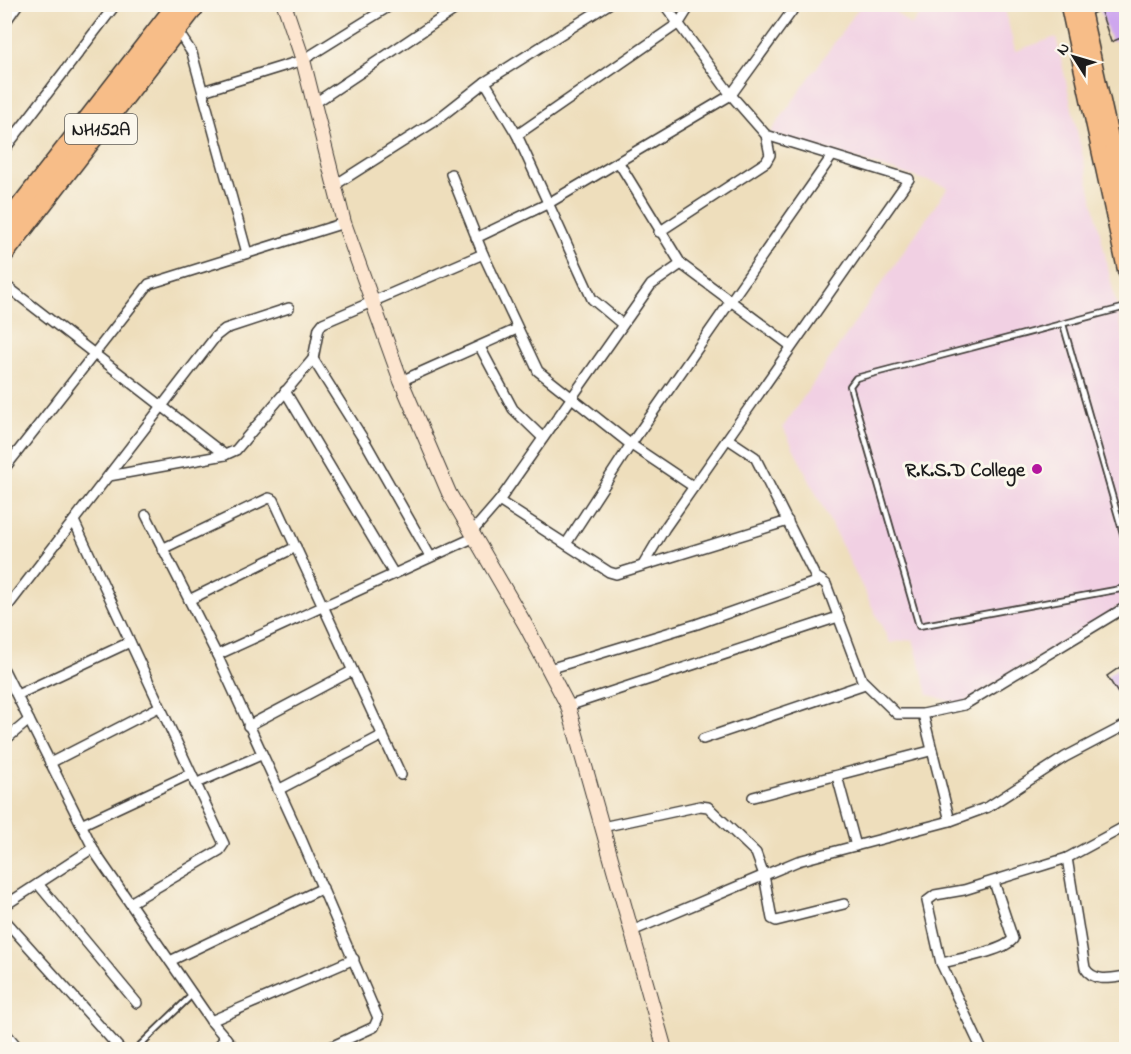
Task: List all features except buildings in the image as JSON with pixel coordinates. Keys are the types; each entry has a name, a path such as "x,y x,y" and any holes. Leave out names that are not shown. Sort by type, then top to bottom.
{"highway":[{"name":"NH152A","path":"4,227 177,4"},
{"name":"NH152A","path":"4,254 197,4"}],"main road":[{"path":"1068,4 1126,272"},
{"path":"1082,8 1126,207"}],"street":[{"path":"4,24 18,4"},
{"path":"4,150 116,4"},
{"path":"284,4 315,103 344,223 401,381 449,493 568,706 665,1050"},
{"path":"203,91 303,60 393,4"},
{"path":"335,185 434,122 485,82 609,4"},
{"path":"660,231 766,162 770,155 766,135 731,95 664,4"},
{"path":"517,135 679,23 691,4"},
{"path":"476,238 549,203 731,95 797,4"},
{"path":"1082,8 1100,4"},
{"path":"315,103 458,6"},
{"path":"177,30 192,53 247,253"},
{"path":"485,82 517,135 592,299 622,324"},
{"path":"643,566 694,487 909,179 766,135"},
{"path":"566,543 630,444 832,156"},
{"path":"619,163 681,264 730,303 791,346"},
{"path":"452,174 476,238 516,329 538,371 630,444 694,487"},
{"path":"4,469 149,284 344,223"},
{"path":"109,476 225,455 240,446 313,359 321,325 373,299 483,254"},
{"path":"217,655 394,574 473,534 499,501 655,280 681,264"},
{"path":"4,284 225,455"},
{"path":"4,611 220,332 289,308"},
{"path":"401,381 516,329"},
{"path":"480,347 513,409 543,438"},
{"path":"313,359 367,445 430,556"},
{"path":"285,391 394,574"},
{"path":"728,438 755,457 815,576 826,584 865,684 897,714 923,714 964,705 1126,607"},
{"path":"162,549 268,498 275,501 401,775"},
{"path":"499,501 609,572 616,574 788,521"},
{"path":"146,515 217,655 323,888 378,1022 374,1027 324,1050"},
{"path":"74,521 224,844 222,849 130,903"},
{"path":"189,600 296,546"},
{"path":"549,669 697,624 821,580"},
{"path":"568,706 838,617"},
{"path":"17,695 130,642"},
{"path":"4,670 93,848 212,1021 236,1050"},
{"path":"248,726 352,671"},
{"path":"703,739 865,684"},
{"path":"50,763 159,707"},
{"path":"923,714 930,751 950,821"},
{"path":"4,741 29,720"},
{"path":"632,931 798,861 950,821 988,807 1065,757 1126,725"},
{"path":"278,790 383,735"},
{"path":"753,797 930,751"},
{"path":"195,784 261,755"},
{"path":"81,825 190,774"},
{"path":"837,776 855,846"},
{"path":"602,827 700,806 708,807 756,853 764,875 770,917 773,920 844,904"},
{"path":"982,1050 941,963 927,901 935,895 993,882 1066,858 1126,826"},
{"path":"4,906 93,848"},
{"path":"1066,858 1085,968 1089,974 1100,979 1126,976"},
{"path":"941,963 1009,944 1012,939 993,882"},
{"path":"38,884 137,1003"},
{"path":"170,960 323,888"},
{"path":"4,919 121,1050"},
{"path":"212,1021 354,959"},
{"path":"4,1031 20,1050"},
{"path":"214,1050 226,1038"}],"lane":[{"path":"1126,307 856,378 851,382 850,391 919,626 1126,588"},
{"path":"1063,324 1126,544"},
{"path":"135,1050 193,994"}],"shaded area":[{"path":"861,5 888,5 911,26 928,5 1004,5 1015,51 1056,37 1126,348 1126,603 960,705 928,694 913,639 890,643 783,427 948,187 770,133"}],"place":[{"name":"R.K.S.D College","path":"1037,469"}]}
